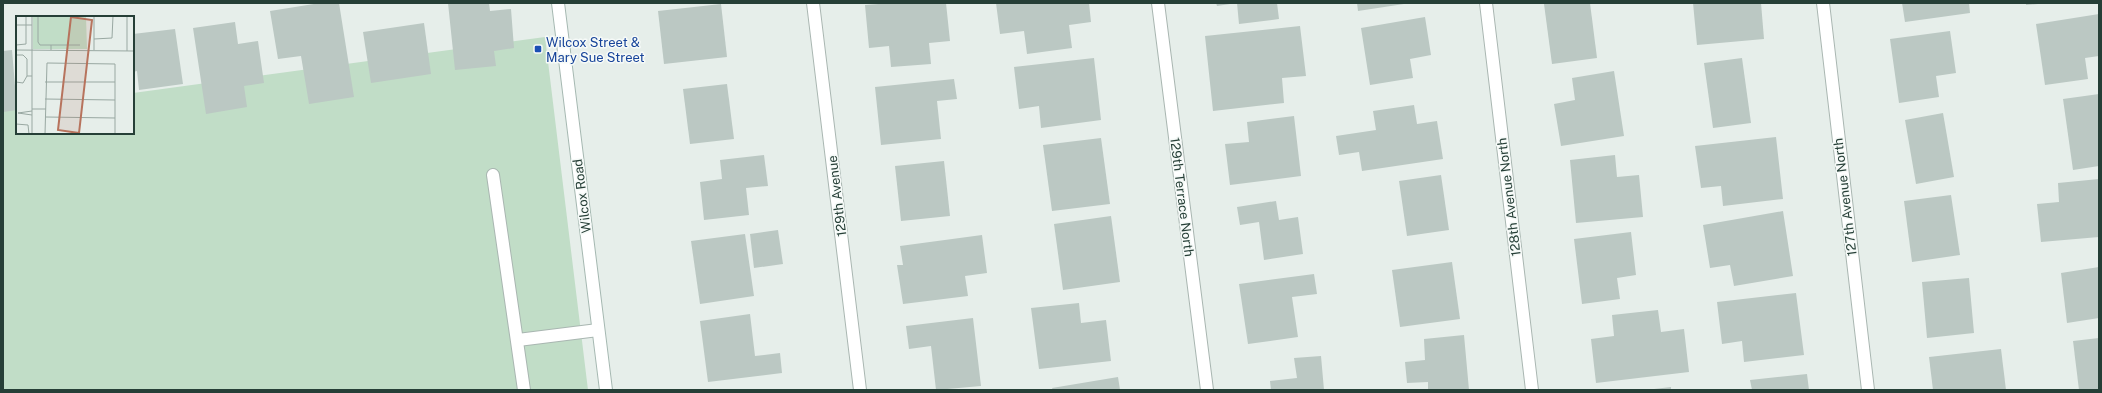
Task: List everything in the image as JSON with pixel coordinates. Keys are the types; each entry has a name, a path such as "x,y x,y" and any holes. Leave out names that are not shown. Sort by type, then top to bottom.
{"street":[{"name":"Wilcox Road","path":"558,3 606,390"},
{"name":"129th Avenue","path":"813,3 860,390"},
{"name":"129th Terrace North","path":"1158,3 1206,390"},
{"name":"128th Avenue North","path":"1486,3 1532,390"},
{"name":"127th Avenue North","path":"1822,3 1868,390"},
{"path":"492,175 518,340 524,390"},
{"path":"518,340 598,330"}],"green space":[{"path":"545,37 588,390 3,390 3,111 16,109 16,134 134,134 134,93"}],"building":[{"path":"320,3 339,3 354,97 309,104 301,56 278,59 270,11"},
{"path":"448,3 489,3 490,11 511,9 514,48 494,51 496,66 455,70"},
{"path":"892,3 946,3 950,41 929,43 931,64 891,67 889,46 869,48 865,5"},
{"path":"996,3 1089,3 1091,22 1069,25 1072,48 1027,54 1024,31 1000,34"},
{"path":"1216,3 1230,3 1230,4 1217,6"},
{"path":"1237,3 1277,3 1279,19 1239,24"},
{"path":"1357,3 1404,3 1404,4 1358,11"},
{"path":"1590,3 1597,58 1552,64 1544,4"},
{"path":"1693,3 1761,3 1764,39 1697,45"},
{"path":"1902,3 1969,3 1970,13 1905,22"},
{"path":"2026,3 2038,3 2038,4 2026,5"},
{"path":"721,4 727,57 664,64 658,11"},
{"path":"2099,14 2099,56 2085,58 2088,79 2045,85 2036,24"},
{"path":"1425,17 1431,55 1410,59 1413,78 1370,85 1361,28"},
{"path":"235,22 238,44 258,41 264,83 244,86 247,107 206,114 193,28"},
{"path":"424,23 431,74 371,83 363,32"},
{"path":"1300,26 1306,76 1282,78 1284,103 1213,111 1205,36"},
{"path":"175,29 183,84 139,90 137,71 134,72 134,34"},
{"path":"1950,31 1956,73 1936,76 1939,97 1899,103 1890,39"},
{"path":"12,50 16,110 3,112 3,51"},
{"path":"1094,58 1101,120 1041,128 1039,106 1019,109 1014,67"},
{"path":"1742,58 1751,123 1713,128 1704,63"},
{"path":"1614,71 1624,136 1561,146 1554,104 1575,100 1572,78"},
{"path":"954,79 957,99 937,101 941,139 881,145 875,87"},
{"path":"727,84 734,139 690,144 683,89"},
{"path":"2099,94 2099,166 2073,170 2063,99"},
{"path":"1414,105 1417,124 1437,121 1443,159 1362,171 1359,152 1339,155 1336,136 1376,130 1373,111"},
{"path":"1943,113 1954,177 1916,184 1905,120"},
{"path":"1294,116 1301,176 1230,185 1225,144 1249,142 1247,122"},
{"path":"1776,137 1783,199 1723,206 1721,186 1701,188 1695,146"},
{"path":"1101,138 1110,204 1052,211 1043,145"},
{"path":"764,155 768,186 746,188 749,215 704,220 700,182 722,179 720,160"},
{"path":"1615,155 1617,177 1639,175 1643,217 1576,223 1570,160"},
{"path":"944,161 950,216 901,221 895,166"},
{"path":"1441,175 1449,230 1407,236 1399,181"},
{"path":"2099,179 2099,237 2041,242 2037,204 2059,202 2058,183"},
{"path":"1951,195 1960,255 1912,262 1904,201"},
{"path":"1276,201 1279,220 1298,217 1303,254 1264,260 1259,222 1240,225 1237,207"},
{"path":"1783,211 1793,276 1734,286 1730,265 1710,268 1703,225"},
{"path":"1111,216 1120,282 1063,290 1054,224"},
{"path":"778,230 783,264 754,268 750,234"},
{"path":"1631,232 1636,275 1617,278 1620,299 1582,304 1574,239"},
{"path":"745,234 754,296 700,304 691,241"},
{"path":"982,235 987,273 965,276 968,296 903,304 897,265 903,265 900,246"},
{"path":"1452,262 1460,319 1400,327 1392,270"},
{"path":"2099,267 2099,318 2067,323 2061,273"},
{"path":"1314,274 1317,294 1292,297 1298,337 1248,344 1239,284"},
{"path":"1969,278 1974,333 1927,338 1922,282"},
{"path":"1796,293 1804,355 1744,362 1742,341 1722,344 1717,302"},
{"path":"1079,303 1081,323 1106,320 1111,361 1039,369 1031,308"},
{"path":"1658,310 1661,332 1684,329 1689,372 1596,383 1591,339 1614,336 1612,315"},
{"path":"750,314 755,356 780,353 782,373 708,382 700,321"},
{"path":"973,318 981,386 936,390 931,346 909,349 906,326"},
{"path":"1464,335 1469,390 1428,390 1428,382 1407,383 1405,362 1425,360 1424,339"},
{"path":"2099,338 2099,390 2079,390 2073,341"},
{"path":"2001,349 2006,390 1933,390 1929,357"},
{"path":"1321,356 1324,390 1271,390 1270,381 1297,378 1294,358"},
{"path":"1807,374 1809,390 1752,390 1750,380"},
{"path":"1118,377 1120,390 1053,390 1052,388"},
{"path":"1671,387 1671,390 1654,390 1654,389"}],"place":[{"name":"Wilcox Street & Mary Sue Street","path":"538,49"}]}
